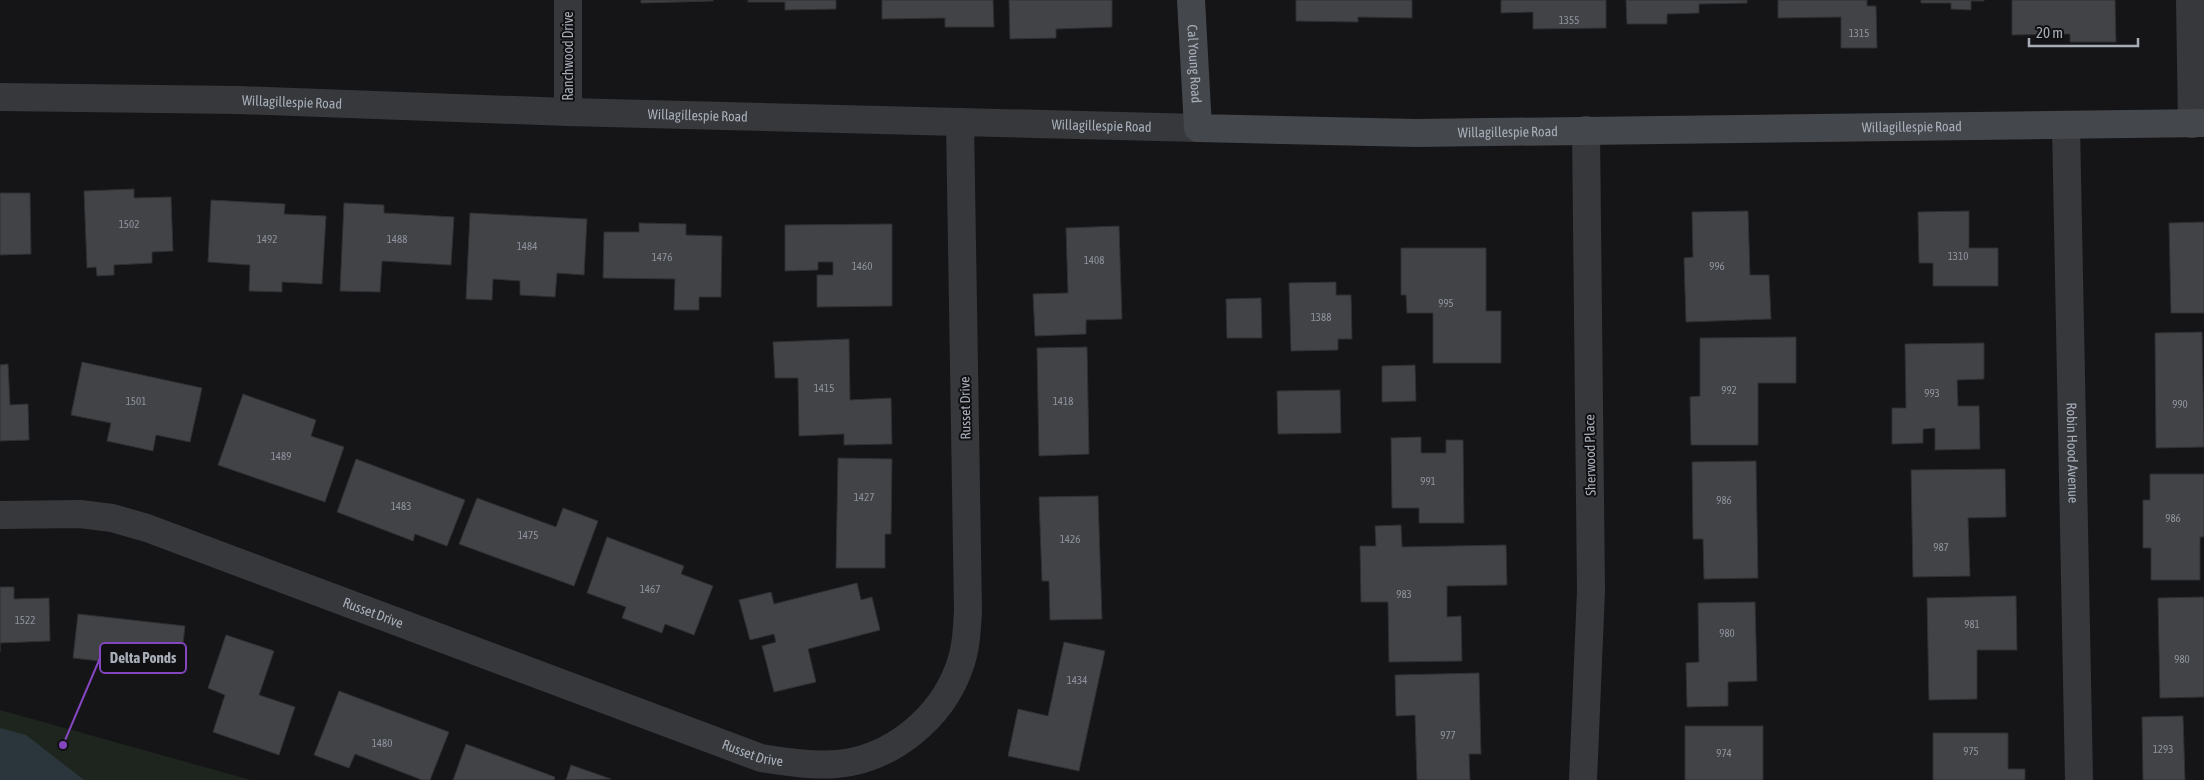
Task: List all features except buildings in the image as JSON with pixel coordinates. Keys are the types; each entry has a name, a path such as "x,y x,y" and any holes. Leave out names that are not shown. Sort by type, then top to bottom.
{"main road":[{"name":"Cal Young Road","path":"1191,0 1198,128"},
{"name":"Willagillespie Road","path":"1198,128 1416,133 2198,124"}],"street":[{"name":"Ranchwood Drive","path":"568,0 568,112"},
{"path":"2190,0 2198,124"},
{"name":"Willagillespie Road","path":"0,97 248,100 568,112 1198,128"},
{"name":"Russet Drive","path":"0,515 80,514 112,518 147,528 762,758 817,765 860,760 878,753 918,730 935,710 956,675 965,648 968,612 960,122"},
{"name":"Robin Hood Avenue","path":"2066,125 2079,780"},
{"name":"Sherwood Place","path":"1583,780 1592,591 1586,130"}],"shaded area":[{"path":"0,710 251,780 0,780"},
{"path":"0,728 26,735 84,780 0,780"}],"place":[{"name":"Delta Ponds","path":"63,745"}]}
